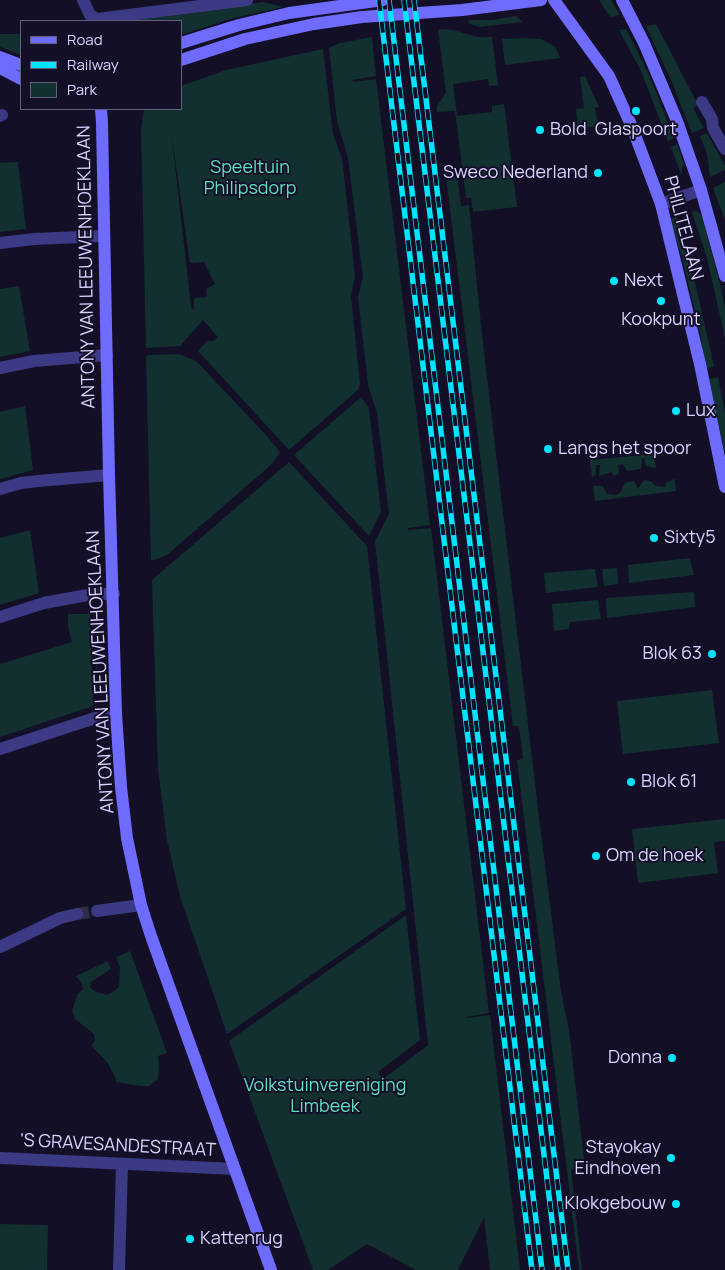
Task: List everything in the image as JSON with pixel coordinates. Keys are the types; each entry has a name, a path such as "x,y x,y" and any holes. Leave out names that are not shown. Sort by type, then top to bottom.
{"street":[{"path":"83,0 90,15 97,19 247,0"},
{"path":"182,43 289,12 382,0"},
{"path":"182,60 245,39 306,25 362,17 462,10 541,0"},
{"name":"PHILITELAAN","path":"554,0 609,76 632,127 661,204 700,364 725,487"},
{"name":"PHILITELAAN","path":"622,0 659,77 676,121 701,190 725,276"},
{"path":"0,57 20,65"},
{"path":"0,68 20,78"},
{"path":"702,102 712,119 713,128 725,149"},
{"name":"ANTONY VAN LEEUWENHOEKLAAN","path":"101,110 116,714 127,838 141,905 271,1270"},
{"path":"661,204 701,190"},
{"path":"0,243 34,238 104,236"},
{"path":"0,368 34,362 107,355"},
{"path":"0,489 21,483 109,474"},
{"path":"0,617 44,603 93,594 114,594"},
{"path":"0,749 95,718 116,714"},
{"path":"97,911 141,905"},
{"path":"0,947 60,918 77,914"},
{"name":"'S GRAVESANDESTRAAT","path":"0,1158 235,1169"},
{"path":"119,1270 122,1164"}],"green space":[{"path":"599,0 611,0 620,15 610,17"},
{"path":"263,2 283,7 230,19 182,35 182,20 140,19"},
{"path":"516,16 522,22 479,27 468,23 469,20 492,20"},
{"path":"656,24 698,105 693,108 704,128 692,133 671,80 646,26"},
{"path":"438,29 453,30 478,37 492,37 498,85 489,86 488,79 453,84 457,116 492,112 492,106 504,104 517,207 473,212 471,198 466,198 455,111 437,112 437,106 446,93"},
{"path":"626,29 650,77 674,138 668,141 641,71 619,30"},
{"path":"0,34 20,34 20,55 0,47"},
{"name":"Volkstuinvereniging Limbeek","path":"372,37 376,76 352,80 353,82 376,79 430,525 408,528 408,530 431,528 489,1013 467,1018 490,1015 520,1270 490,1270 484,1217 458,1270 416,1270 367,1244 328,1270 313,1270 229,1041 406,915 420,1040 378,1072 383,1079 428,1045 375,541 389,514 377,413 368,385 358,297 363,278 348,158 337,121 329,48 340,43"},
{"path":"502,39 541,39 551,44 556,48 560,58 505,65"},
{"name":"Speeltuin Philipsdorp","path":"323,49 333,134 342,158 355,276 351,296 360,384 358,390 289,450 198,351 207,341 214,341 218,337 203,320 180,346 146,348 141,130 144,110 182,110 182,86 226,70","holes":["172,138 190,263 204,262 215,284 206,289 207,297 194,298 194,310 191,307"]},
{"path":"585,76 599,107 595,108 598,126 578,129 576,109 584,108 580,77"},
{"path":"707,133 725,166 725,170 710,177 707,154 700,136"},
{"path":"677,144 684,163 681,174 671,147"},
{"path":"18,162 26,229 0,232 0,163"},
{"path":"457,175 461,206 469,205 482,335 538,809 561,992 569,1030 585,1168 571,1170 582,1270 579,1270 517,760 523,759 519,726 513,726 446,176"},
{"path":"725,182 725,220 713,188"},
{"path":"696,210 702,216 720,284 725,308 725,338 707,258 692,212"},
{"path":"677,217 689,256 714,366 706,369 700,333 683,261 670,219"},
{"path":"19,286 30,351 0,357 0,289"},
{"path":"179,354 196,361 280,452 272,464 167,555 151,561 146,357 149,355"},
{"path":"718,377 725,413 725,455 709,379"},
{"path":"361,397 369,408 381,512 369,536 294,455"},
{"path":"25,406 33,470 0,479 0,412"},
{"path":"654,454 656,468 646,466 644,458 642,458 641,469 627,471 623,464 618,465 619,472 617,475 613,475 612,472 599,476 600,465 596,465 596,475 592,477 590,460"},
{"path":"289,462 367,546 406,909 227,1034 180,896 167,840 158,769 152,580"},
{"path":"675,479 676,491 595,501 593,486 603,486 607,494 616,495 620,493 625,483 634,481 638,488 644,480 650,481 656,486 665,487 666,482"},
{"path":"30,530 39,593 0,605 0,538"},
{"path":"690,558 694,575 629,583 628,565"},
{"path":"617,568 618,584 604,586 602,569"},
{"path":"595,569 598,587 546,593 544,573"},
{"path":"694,592 695,607 607,618 606,598"},
{"path":"598,600 601,619 570,622 569,629 554,631 552,604"},
{"path":"68,614 90,614 93,706 0,737 0,664 72,642 68,627"},
{"path":"712,690 719,743 623,754 617,701"},
{"path":"725,819 725,841 714,842 718,873 638,883 632,829"},
{"path":"130,951 167,1053 158,1056 158,1079 149,1086 116,1082 107,1062 92,1046 95,1040 94,1034 75,1019 72,1010 78,994 83,989 76,976 108,961 111,969 91,982 90,987 94,991 107,995 115,991 119,986 120,968 116,957"},
{"path":"0,1224 48,1225 47,1270 0,1270"}],"tunnel":[{"path":"77,914 97,911"}],"railway":[{"path":"379,0 532,1270"},
{"path":"389,0 542,1270"},
{"path":"404,0 558,1270"},
{"path":"414,0 568,1270"}],"place":[{"name":"Glaspoort","path":"636,111"},
{"name":"Bold","path":"540,130"},
{"name":"Sweco Nederland","path":"598,173"},
{"name":"Next","path":"614,281"},
{"name":"Kookpunt","path":"661,301"},
{"name":"Lux","path":"676,411"},
{"name":"Langs het spoor","path":"548,449"},
{"name":"Sixty5","path":"654,538"},
{"name":"Blok 63","path":"712,654"},
{"name":"Blok 61","path":"631,782"},
{"name":"Om de hoek","path":"596,856"},
{"name":"Donna","path":"672,1058"},
{"name":"Stayokay Eindhoven","path":"671,1158"},
{"name":"Klokgebouw","path":"676,1204"},
{"name":"Kattenrug","path":"190,1239"}]}
